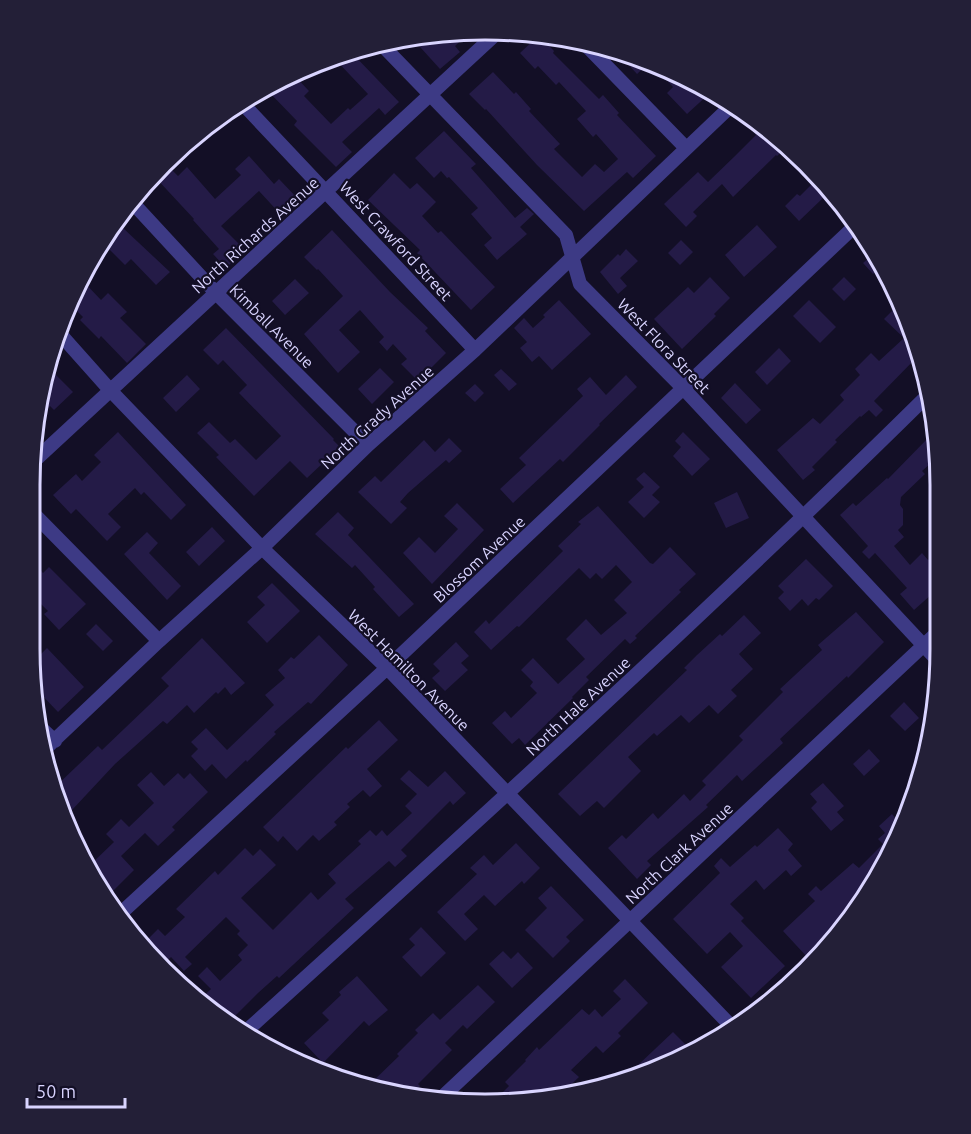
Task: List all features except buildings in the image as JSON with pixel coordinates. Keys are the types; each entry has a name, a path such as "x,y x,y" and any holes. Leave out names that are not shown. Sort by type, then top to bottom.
{"street":[{"name":"North Richards Avenue","path":"41,454 490,40"},
{"name":"West Flora Street","path":"388,52 566,234 580,284 684,389 930,653"},
{"path":"596,55 686,148"},
{"name":"West Crawford Street","path":"248,109 475,350"},
{"name":"North Grady Avenue","path":"51,744 159,641 262,548 368,445 475,350 726,111"},
{"name":"Kimball Avenue","path":"138,208 216,293 368,445"},
{"name":"Blossom Avenue","path":"125,909 387,668 850,230"},
{"name":"West Hamilton Avenue","path":"65,339 111,390 262,548 387,668 728,1022"},
{"name":"North Hale Avenue","path":"250,1026 508,794 804,518 922,401"},
{"path":"40,520 159,641"},
{"name":"North Clark Avenue","path":"447,1092 930,639"},
{"path":"49,736 55,741"}]}
